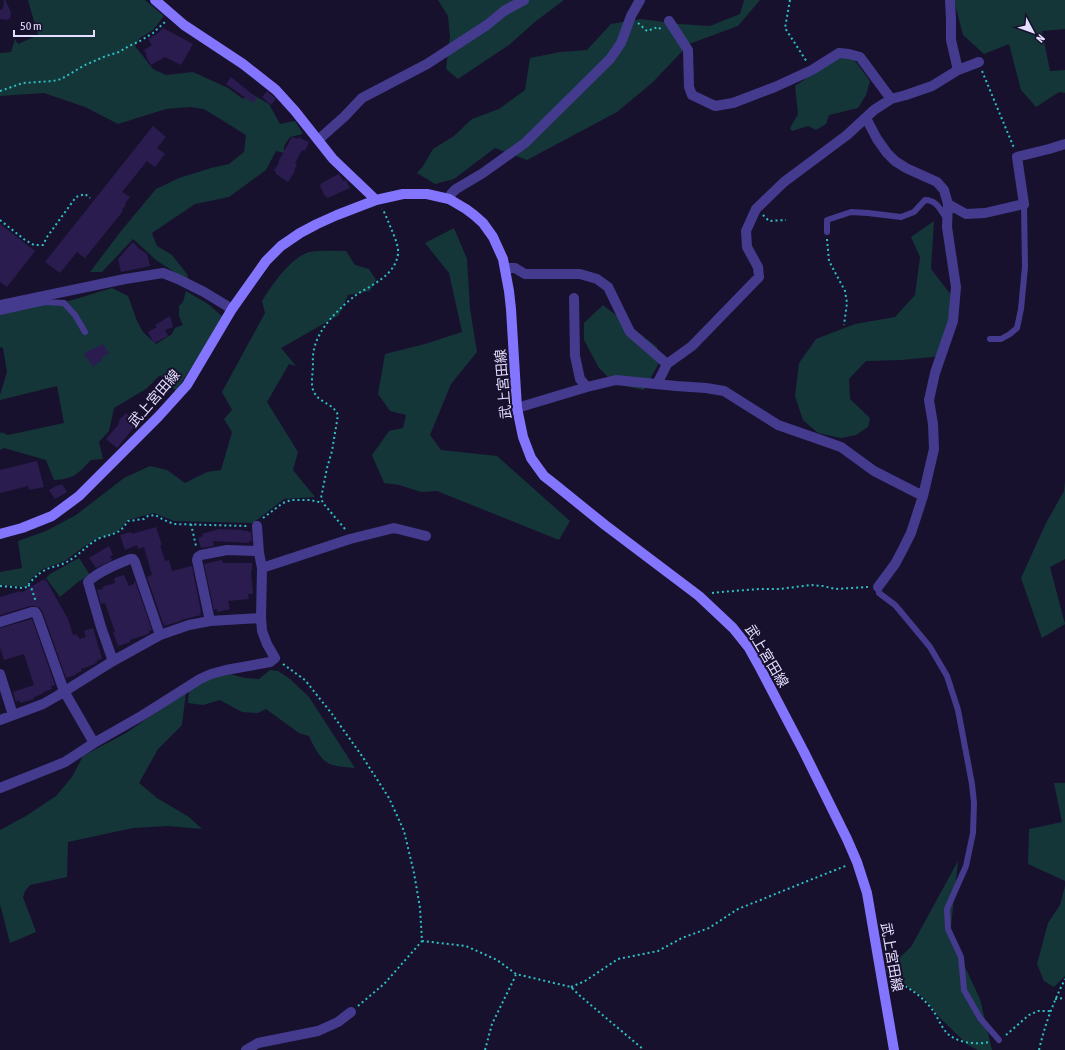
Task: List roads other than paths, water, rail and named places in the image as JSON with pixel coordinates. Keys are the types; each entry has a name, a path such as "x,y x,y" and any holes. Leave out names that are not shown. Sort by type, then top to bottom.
{"main road":[{"path":"155,0 184,24 255,72 276,90 342,168 376,200"},
{"name":"武上宮田線","path":"0,534 22,528 52,516 79,496 159,416 187,385 232,309 266,261 290,239 318,224 376,200 403,194 427,194 449,200 466,208 486,226 499,250 505,268 511,310 517,408 526,448 531,458 544,476 578,505 699,596 733,628 749,648 760,666 804,752 857,862 867,893 894,1050"}],"street":[{"path":"318,140 344,117 362,98 427,64 487,25 504,11 524,0"},
{"path":"449,200 451,194 456,189 484,173 525,143 610,59 621,43 631,16 640,0"},
{"path":"950,0 952,19 951,40 958,70"},
{"path":"669,21 688,50 689,87 692,95 715,106 733,103 775,87 812,70 839,54 849,54 860,57 891,99"},
{"path":"657,384 667,364 692,346 759,276 758,267 747,247 746,231 756,209 784,182 847,135 874,110 891,99 932,86 958,70 979,62"},
{"path":"866,118 877,139 895,161 906,168 937,182 944,190 948,204 947,227 956,287 953,321 935,373 930,400 934,449 922,496 911,533 895,564 878,587"},
{"path":"948,204 966,214 985,213 1024,204 1017,157 1065,144"},
{"path":"505,268 515,268 526,274 580,274 597,279 608,287 630,332 667,364"},
{"path":"0,305 125,279 163,273 204,292 232,309"},
{"path":"574,298 575,356 580,379 586,387"},
{"path":"517,408 586,387 616,380 724,391 778,425 841,447 874,471 922,496"},
{"path":"0,788 65,762 200,679 226,670 270,662 275,658 262,631 262,568 259,553 257,526"},
{"path":"262,568 353,538 394,528 426,536"},
{"path":"210,621 197,560 199,556 227,550 257,551 259,553"},
{"path":"113,660 101,627 88,582 130,558 135,562 160,635"},
{"path":"0,622 35,612 64,692 94,743"},
{"path":"0,720 43,704 113,660 160,635 189,624 210,621 261,618"},
{"path":"0,674 13,715"},
{"path":"246,1050 258,1043 318,1032 338,1022 351,1012"}],"lane":[{"path":"827,232 827,220 851,212 901,216 914,212 925,200 935,202 947,219"},
{"path":"990,339 1001,339 1017,328 1021,309 1024,267 1024,204"},
{"path":"0,312 45,302 64,304 75,315 85,332"},
{"path":"878,587 879,593 902,612 930,647 947,676 958,710 972,784 974,803 973,833 966,866 947,909 948,929 961,957 964,990 980,1018 999,1040"}]}
